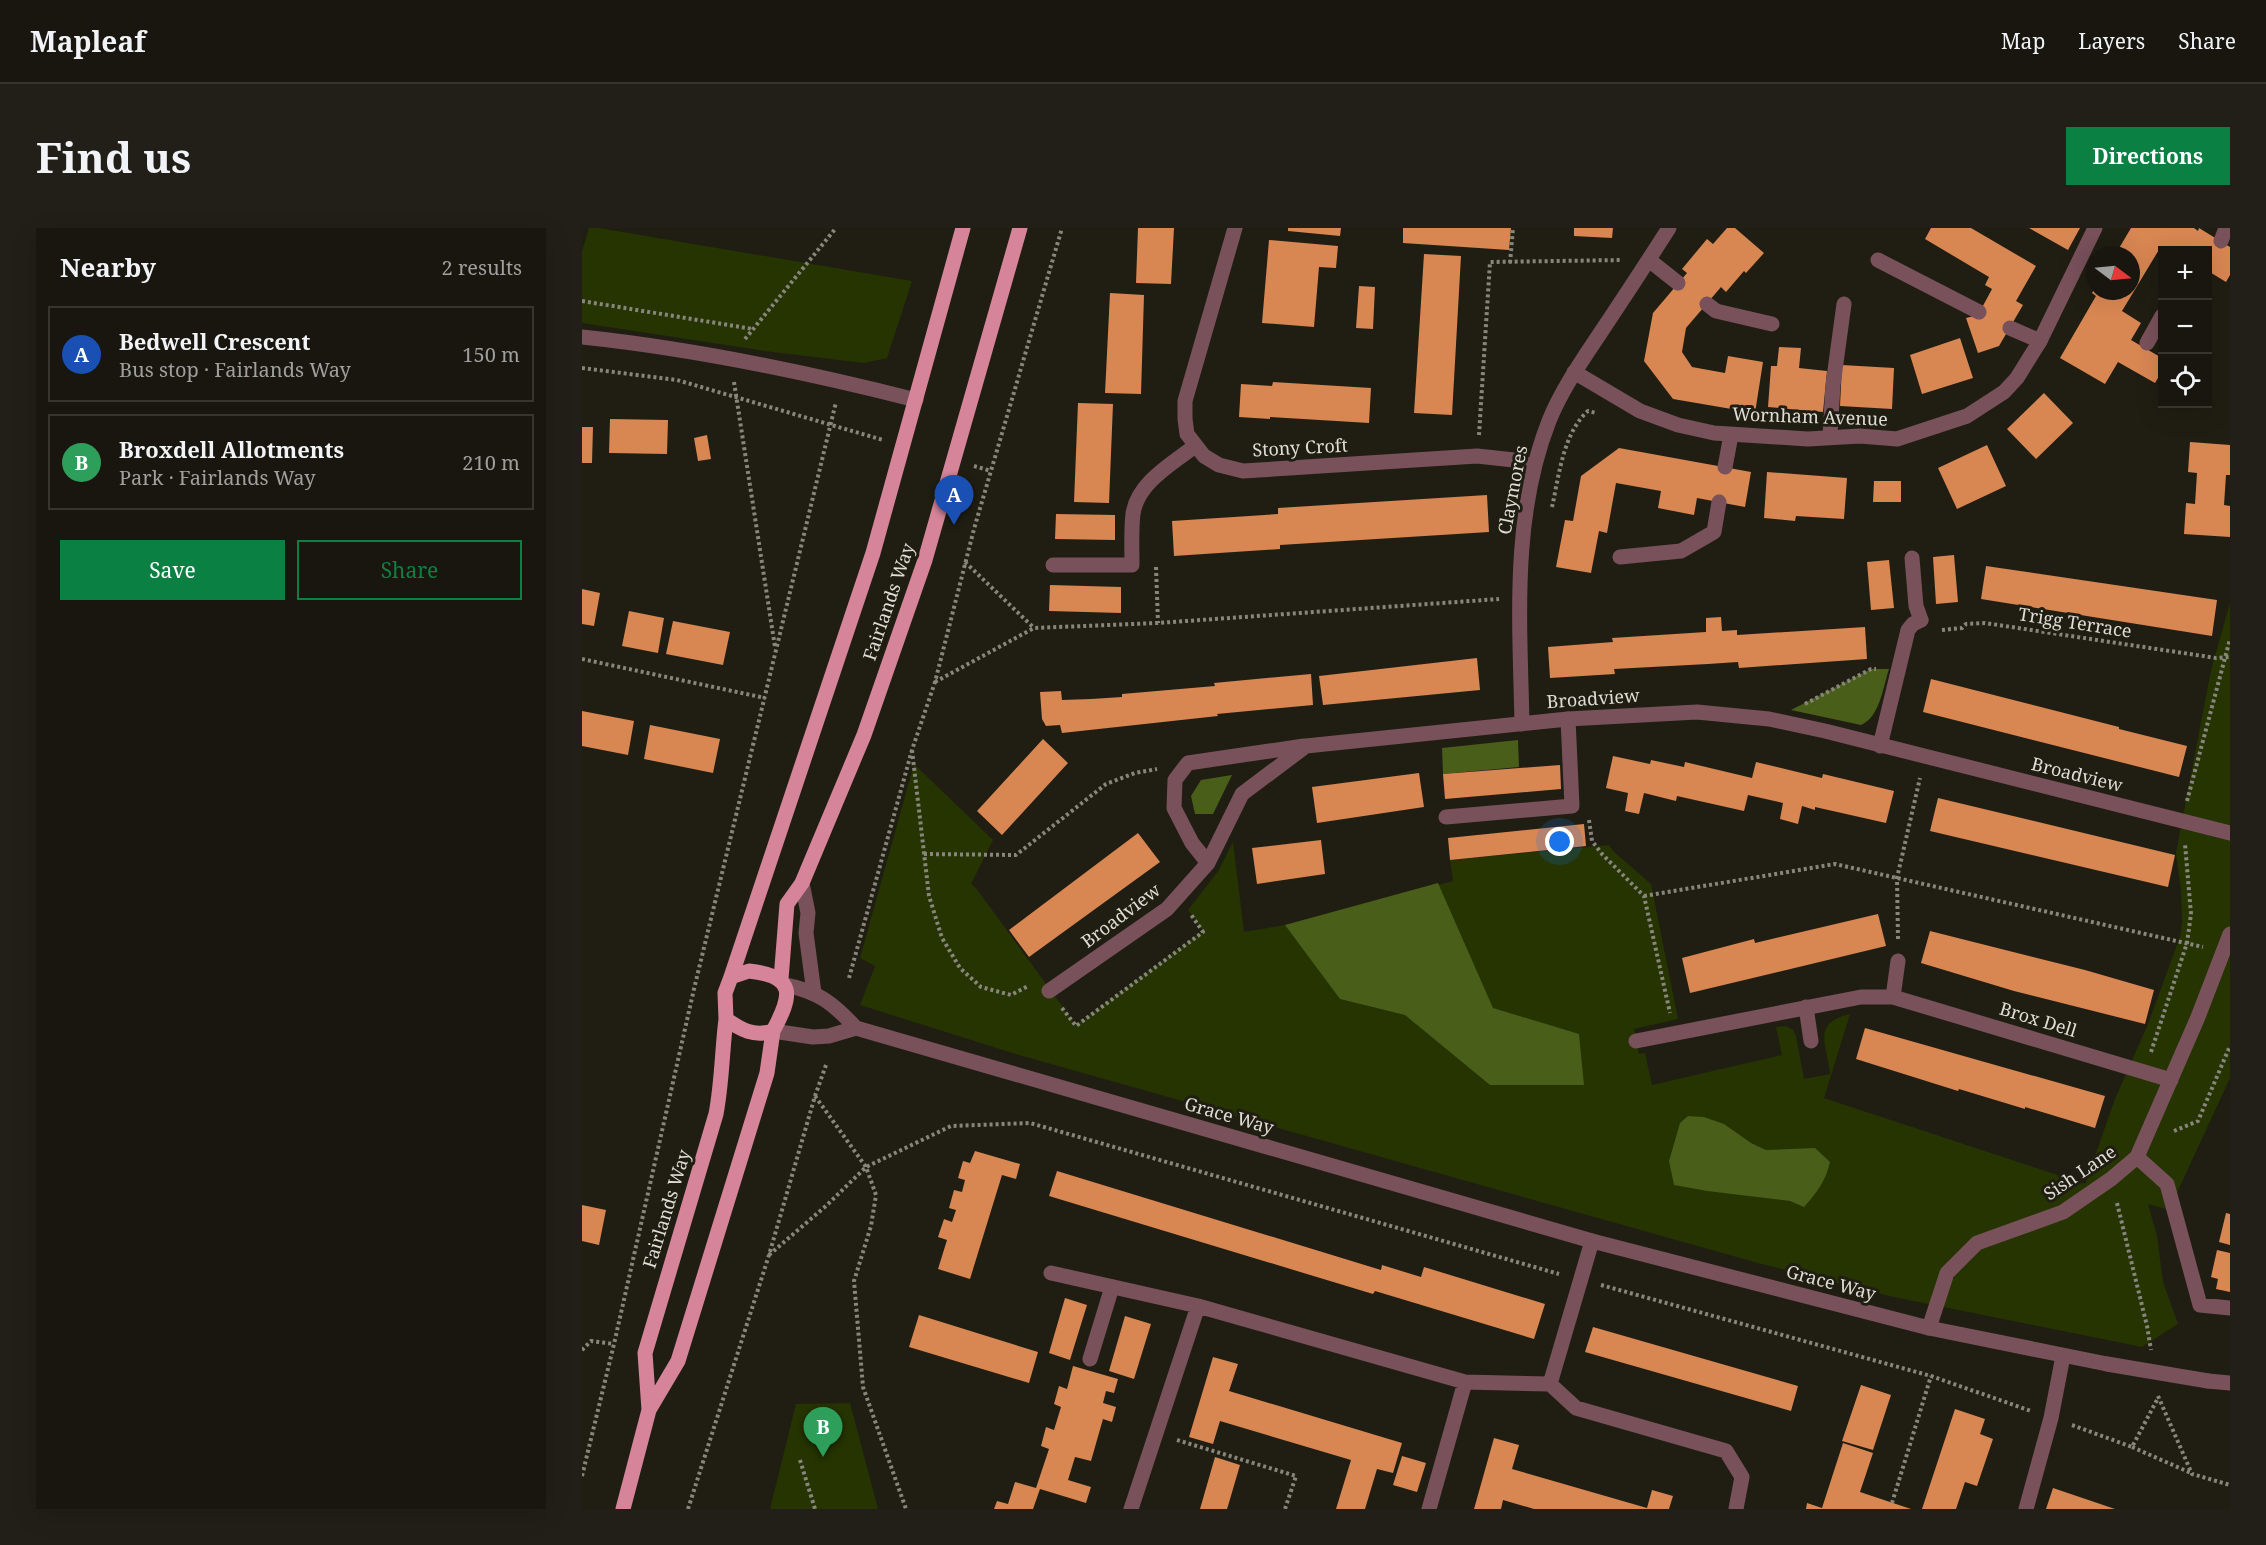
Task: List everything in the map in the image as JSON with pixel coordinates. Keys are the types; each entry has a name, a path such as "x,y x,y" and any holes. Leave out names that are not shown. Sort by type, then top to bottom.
{"main road":[{"name":"Fairlands Way","path":"650,1410 645,1353 716,1114 721,1089 721,1061 726,1019 724,993 873,553 963,228"},
{"name":"Fairlands Way","path":"623,1509 650,1410 678,1361 767,1073 773,1031 784,1008 786,997 783,982 784,919 787,904 802,883 864,735 925,560 1020,228"},
{"path":"730,977 749,971 770,974 783,982"},
{"path":"726,1019 740,1030 764,1034 773,1031"}],"street":[{"path":"1053,565 1132,565 1133,512 1138,499 1156,475 1195,446 1187,434 1185,401 1235,228"},
{"name":"Claymores","path":"1522,724 1519,598 1525,515 1534,467 1549,420 1574,372 1669,228"},
{"name":"Wornham Avenue","path":"1574,372 1640,411 1678,425 1731,435 1808,439 1860,436 1898,439 1967,416 2004,392 2017,378 2040,341 2096,228"},
{"path":"1649,260 1678,283"},
{"path":"1878,260 1979,312"},
{"path":"1707,304 1716,310 1772,324"},
{"path":"1830,436 1833,385 1844,304"},
{"path":"2147,343 2158,324"},
{"path":"2010,328 2040,341"},
{"path":"582,337 641,343 729,357 916,400"},
{"path":"1725,468 1731,435"},
{"name":"Stony Croft","path":"1195,446 1204,456 1219,465 1243,471 1477,456 1514,460 1534,467"},
{"path":"1620,557 1681,551 1713,532 1719,502"},
{"path":"1880,746 1908,630 1921,620 1916,606 1912,558"},
{"name":"Broadview","path":"1208,863 1192,843 1174,808 1175,780 1188,763 1306,746 1568,719 1696,712 1772,720 1825,731 2230,833"},
{"path":"1446,817 1572,806 1568,719"},
{"name":"Broadview","path":"1049,991 1167,909 1208,863 1242,794 1306,746"},
{"path":"802,883 808,913 806,933 814,993"},
{"name":"Sish Lane","path":"1929,1328 1947,1273 1977,1243 2063,1212 2111,1179 2140,1151 2230,934"},
{"path":"1893,998 1898,961"},
{"path":"783,982 814,993 836,1006 856,1028"},
{"name":"Brox Dell","path":"1636,1041 1861,997 1893,998 2171,1080"},
{"path":"1806,1008 1811,1041"},
{"name":"Grace Way","path":"773,1031 821,1036 856,1028 1592,1241 1929,1328 2063,1356 2230,1383"},
{"path":"2140,1151 2167,1184 2200,1305 2230,1308"},
{"path":"1550,1384 1592,1241"},
{"path":"1051,1273 1198,1306 1466,1382 1550,1384 1576,1408 1726,1451 1742,1477 1736,1509"},
{"path":"1090,1359 1112,1287"},
{"path":"1131,1509 1198,1306"},
{"path":"2026,1509 2050,1418 2063,1356"},
{"path":"1429,1509 1466,1382"}],"path":[{"path":"775,650 729,357 836,228"},
{"path":"849,978 912,750 935,682 965,562 1062,228"},
{"path":"1510,263 1513,228"},
{"path":"1477,456 1490,262 1649,260"},
{"path":"582,302 753,329"},
{"path":"582,368 677,380 903,446"},
{"path":"582,1476 694,988 841,382"},
{"path":"1551,514 1561,466 1579,419 1588,411 1602,414"},
{"path":"954,461 991,471"},
{"path":"1132,542 1156,559 1158,623"},
{"path":"965,562 1034,628"},
{"path":"1499,589 1500,609"},
{"path":"935,682 1034,628 1158,623 1519,598"},
{"name":"Trigg Terrace","path":"1921,620 1935,631 1962,628 1966,624 1985,623 2224,658 2230,657"},
{"path":"2144,1073 2187,943 2191,914 2182,821 2230,639"},
{"path":"582,659 765,698"},
{"path":"1800,706 1871,669 1898,669"},
{"path":"912,750 929,896 942,938 960,969 981,987 1011,995 1041,980 1076,1026 1203,932 1188,910 1193,904"},
{"path":"1898,961 1897,878 1924,757"},
{"path":"924,854 1016,855 1106,784 1135,773 1160,768 1157,775"},
{"path":"1587,811 1592,841 1644,896 1674,1035"},
{"path":"1644,896 1835,864 2224,952"},
{"path":"2140,1151 2198,1121 2230,1046"},
{"path":"688,1509 769,1255 826,1065"},
{"path":"815,1096 866,1167 876,1195 871,1226 854,1281 863,1387 906,1509"},
{"path":"769,1255 827,1205 866,1167 951,1126 1030,1123 1580,1280 1931,1376 2132,1447 2192,1474 2230,1485"},
{"path":"2111,1179 2147,1326 2152,1357"},
{"path":"582,1350 591,1341 614,1344"},
{"path":"1892,1503 1931,1376"},
{"path":"2156,1387 2158,1398 2192,1474"},
{"path":"2132,1447 2158,1398"},
{"path":"1156,1433 1296,1476 1285,1509"},
{"path":"800,1460 815,1509"}],"green space":[{"path":"589,228 912,281 887,358 864,363 772,352 582,323 582,251"},
{"path":"2230,603 2230,1078 2169,1210 2148,1204 2157,1236 2163,1282 2178,1324 2142,1347 1894,1297 1758,1263 1019,1055 860,1005 875,966 860,958 914,764 993,840 971,884 1076,1025 1203,931 1188,910 1219,870 1233,842 1244,932 1285,925 1453,881 1450,860 1609,845 1651,884 1678,1019 1634,1029 1639,1054 1645,1053 1652,1085 1782,1055 1776,1027 1786,1026 1793,1030 1796,1036 1804,1079 1830,1074 1824,1036 1826,1029 1838,1018 1850,1014 1824,1098 2085,1184 2115,1099 2148,1024 2180,937 2181,890 2176,853 2211,670"},
{"path":"1871,669 1889,669 1877,709 1861,725 1791,710"},
{"path":"1518,740 1519,767 1443,774 1442,748"},
{"path":"1232,775 1213,814 1195,814 1191,796 1201,780"},
{"path":"1438,883 1493,1008 1579,1034 1584,1085 1490,1085 1405,1015 1340,999 1285,925"},
{"path":"1688,1116 1704,1117 1724,1124 1751,1143 1766,1150 1815,1148 1830,1162 1826,1175 1804,1207 1790,1201 1674,1185 1669,1161 1680,1123"},
{"path":"850,1403 878,1509 770,1509 796,1404"}],"building":[{"path":"1138,228 1174,228 1171,284 1136,283"},
{"path":"1288,228 1341,228 1340,236 1288,231"},
{"path":"1403,228 1511,228 1509,250 1403,243"},
{"path":"1574,228 1613,228 1612,238 1574,236"},
{"path":"1727,228 1735,228 1764,253 1726,292 1721,287 1686,328 1682,352 1692,367 1725,373 1728,356 1763,362 1755,413 1673,399 1644,361 1653,313 1687,273 1682,269 1707,239 1713,244"},
{"path":"1931,228 1971,228 2036,266 2016,301 2023,305 1999,346 1978,353 1966,318 1978,315 1992,289 1985,285 1989,277 1925,239"},
{"path":"2029,228 2080,228 2068,250"},
{"path":"2131,228 2194,228 2198,231 2199,228 2230,247 2230,275 2226,282 2212,273 2212,246 2158,246 2158,251 2140,281 2140,246 2120,246"},
{"path":"1269,240 1338,246 1336,268 1319,267 1314,327 1262,323"},
{"path":"1424,254 1461,256 1452,415 1414,413"},
{"path":"1359,286 1375,287 1373,329 1356,328"},
{"path":"1110,293 1144,295 1141,394 1105,393"},
{"path":"2094,300 2129,300 2122,311 2141,323 2131,340 2158,356 2158,378 2155,383 2118,362 2105,384 2060,358"},
{"path":"1960,338 1973,378 1922,394 1910,355"},
{"path":"1779,347 1801,348 1799,368 1827,371 1823,412 1768,407 1771,366 1777,366"},
{"path":"1842,365 1894,368 1892,409 1840,406"},
{"path":"1273,382 1371,388 1369,423 1239,417 1241,384 1272,386"},
{"path":"2044,393 2073,423 2036,459 2007,429"},
{"path":"1078,403 1113,404 1109,503 1074,502"},
{"path":"610,419 668,420 667,454 609,453"},
{"path":"582,427 593,427 592,463 582,463"},
{"path":"707,435 711,459 698,461 694,438"},
{"path":"2190,442 2230,445 2230,475 2226,475 2224,505 2230,506 2230,537 2184,534 2186,503 2195,504 2197,473 2188,472"},
{"path":"1987,445 2006,486 1957,509 1938,468"},
{"path":"1619,448 1751,472 1745,507 1697,498 1694,515 1658,508 1661,491 1616,483 1607,533 1599,531 1591,573 1556,567 1565,520 1573,521 1581,476"},
{"path":"1767,472 1847,478 1844,519 1796,516 1795,521 1764,518"},
{"path":"1874,481 1901,481 1901,502 1873,502"},
{"path":"1487,495 1489,532 1280,545 1280,549 1174,556 1172,521 1278,514 1278,508"},
{"path":"1056,514 1115,515 1115,540 1055,539"},
{"path":"1954,555 1958,602 1936,604 1933,557"},
{"path":"1889,560 1894,608 1871,610 1867,562"},
{"path":"1986,566 2217,600 2212,636 1981,599"},
{"path":"1050,585 1121,587 1121,613 1049,611"},
{"path":"582,589 600,593 594,626 582,624"},
{"path":"629,611 664,618 658,653 622,646"},
{"path":"1721,617 1722,631 1737,630 1737,635 1865,627 1867,659 1739,668 1738,662 1614,669 1615,674 1550,678 1548,647 1613,642 1612,638 1706,632 1706,618"},
{"path":"673,621 730,632 723,665 666,654"},
{"path":"1477,658 1480,690 1323,705 1319,676"},
{"path":"1311,674 1313,705 1062,733 1060,725 1046,726 1042,719 1040,692 1061,691 1062,700 1122,697 1122,694 1215,686 1214,683"},
{"path":"1931,679 2187,746 2179,777 1923,712"},
{"path":"582,711 634,721 628,755 582,746"},
{"path":"650,725 720,739 713,773 644,759"},
{"path":"1043,739 1068,763 1002,835 977,811"},
{"path":"1613,756 1650,764 1651,760 1684,767 1685,762 1752,778 1756,762 1822,778 1823,774 1894,791 1886,823 1802,806 1798,824 1780,819 1783,803 1748,795 1744,811 1677,796 1676,801 1644,793 1639,814 1625,811 1628,793 1606,788"},
{"path":"1560,765 1561,789 1445,799 1443,774"},
{"path":"1419,773 1424,807 1317,823 1312,787"},
{"path":"1938,798 2175,855 2168,887 1930,831"},
{"path":"1584,824 1586,846 1450,860 1448,838"},
{"path":"1138,833 1160,862 1029,957 1009,930"},
{"path":"1321,840 1325,874 1257,884 1252,848"},
{"path":"1878,914 1886,946 1690,993 1682,958 1754,939 1755,943"},
{"path":"1930,931 2154,990 2145,1024 2014,991 1921,963"},
{"path":"1865,1028 2105,1096 2095,1128 1959,1089 1958,1091 1856,1059"},
{"path":"975,1151 1020,1164 1016,1179 1002,1175 970,1279 938,1269 947,1240 938,1237 944,1219 952,1222 956,1210 949,1208 954,1190 962,1192 965,1180 958,1178 963,1161 970,1163"},
{"path":"1057,1171 1381,1270 1382,1265 1421,1277 1424,1267 1545,1304 1534,1339 1375,1291 1373,1294 1049,1196"},
{"path":"582,1205 606,1210 599,1245 582,1241"},
{"path":"2226,1213 2230,1214 2230,1245 2219,1242"},
{"path":"2217,1250 2230,1253 2230,1292 2216,1289 2218,1279 2211,1277"},
{"path":"1065,1298 1087,1305 1070,1360 1049,1353"},
{"path":"919,1315 1038,1352 1029,1383 909,1347"},
{"path":"1125,1316 1151,1324 1134,1379 1109,1371"},
{"path":"1593,1327 1798,1386 1791,1411 1585,1352"},
{"path":"1213,1357 1238,1364 1229,1391 1402,1443 1393,1473 1377,1469 1365,1509 1336,1509 1351,1460 1220,1421 1213,1444 1189,1437"},
{"path":"1073,1366 1118,1379 1114,1393 1106,1391 1103,1403 1116,1407 1112,1422 1103,1419 1091,1461 1075,1457 1068,1480 1091,1487 1086,1503 1040,1489 1033,1509 994,1509 997,1501 1008,1504 1015,1482 1036,1488 1049,1449 1041,1446 1046,1427 1054,1430 1061,1407 1054,1404 1059,1386 1067,1389"},
{"path":"1861,1385 1891,1395 1873,1450 1842,1441"},
{"path":"1955,1409 1985,1419 1980,1434 1993,1439 1977,1486 1965,1482 1956,1509 1922,1509"},
{"path":"1494,1438 1519,1445 1512,1469 1647,1508 1652,1490 1673,1496 1669,1509 1534,1509 1503,1500 1501,1509 1474,1509"},
{"path":"1843,1443 1873,1453 1860,1492 1911,1509 1806,1509 1807,1503 1822,1508"},
{"path":"1402,1456 1426,1463 1417,1492 1393,1485"},
{"path":"1215,1457 1240,1465 1227,1509 1200,1509"},
{"path":"2053,1488 2115,1509 2046,1509"}],"place":[{"name":"Bedwell Crescent","path":"954,525"},
{"name":"Broxdell Allotments","path":"823,1457"}]}
